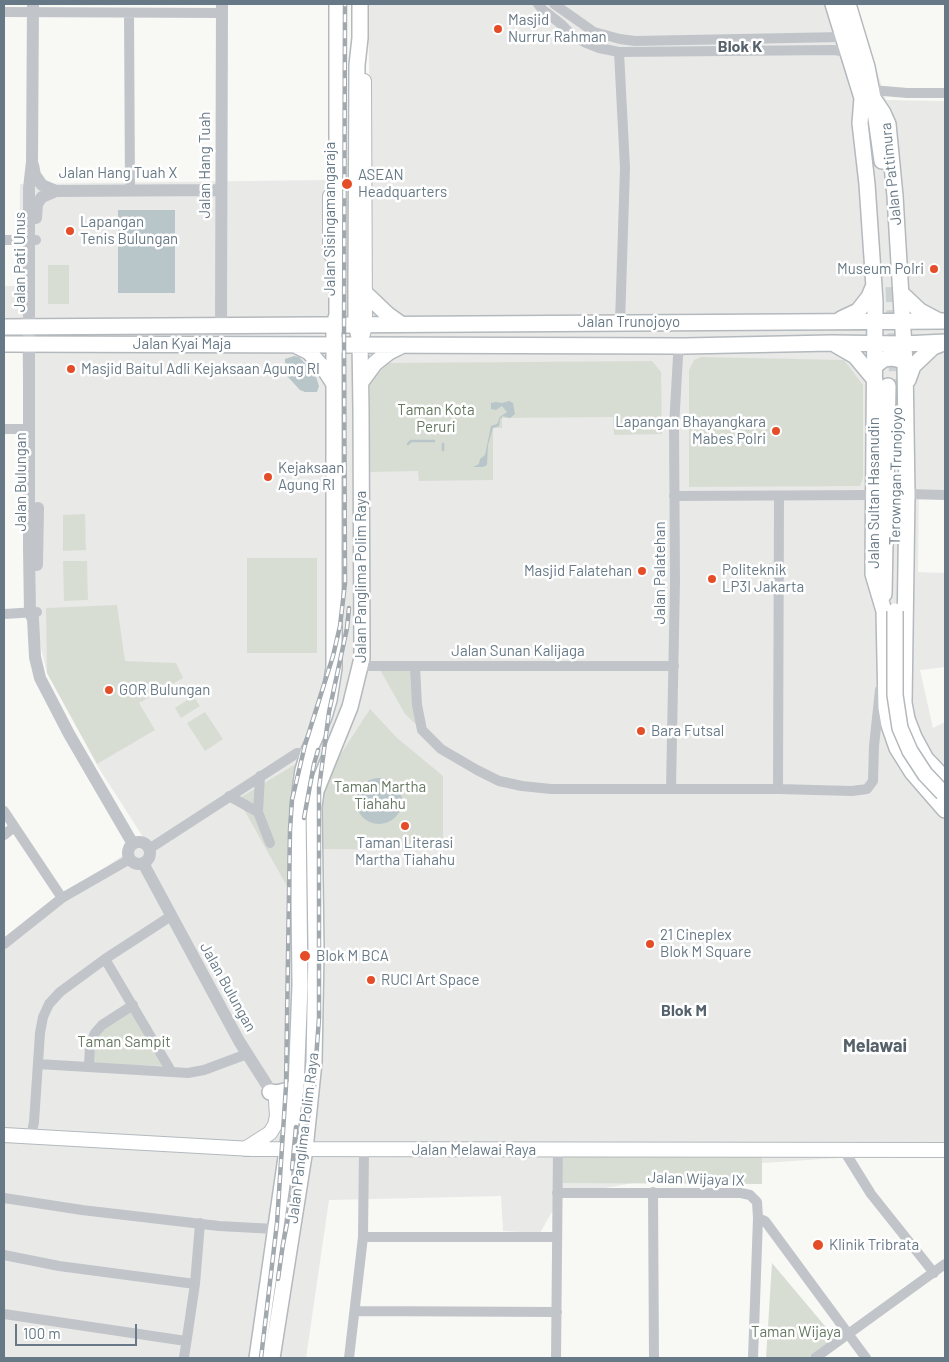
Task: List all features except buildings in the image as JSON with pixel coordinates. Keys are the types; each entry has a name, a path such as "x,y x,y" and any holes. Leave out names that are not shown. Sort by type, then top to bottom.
{"main road":[{"name":"Jalan Sisingamangaraja","path":"334,324 337,315 337,4"},
{"name":"Jalan Sisingamangaraja","path":"360,4 360,38 357,65 361,324"},
{"name":"Jalan Pattimura","path":"833,4 847,52 869,96 884,112 888,124 895,196 890,290 875,302 875,321"},
{"name":"Jalan Pattimura","path":"848,4 867,67 869,96 860,122 867,184 890,290 902,320"},
{"name":"Jalan Sisingamangaraja","path":"360,38 364,64 365,293 361,324"},
{"path":"875,302 882,309 889,310 895,308 890,290"},
{"path":"890,290 920,311 942,321"},
{"path":"835,321 858,311 869,297 890,290"},
{"path":"365,293 387,314 401,324"},
{"name":"Jalan Sultan Hasanudin","path":"902,320 905,364 888,381 873,495 873,574 890,611 884,650 886,708 889,725 898,748 912,772 942,795"},
{"name":"Jalan Sultan Hasanudin","path":"875,321 875,344 888,381 907,494 904,703 907,719 922,752 945,779"},
{"name":"Jalan Trunojoyo","path":"361,324 942,321"},
{"path":"749,323 750,344"},
{"name":"Jalan Panglima Polim Raya","path":"257,1358 296,1088 299,1009 298,811 303,770 308,753 324,717 334,668 334,324"},
{"name":"Jalan Kyai Maja","path":"4,327 361,324"},
{"name":"Jalan Panglima Polim Raya","path":"272,1358 305,1149 314,1062 316,1009 314,807 316,791 350,707 361,666 361,324"},
{"path":"888,381 913,366 933,347 945,342"},
{"name":"Jalan Trunojoyo","path":"360,343 677,350 750,344 904,344 945,342"},
{"name":"Jalan Kyai Maja","path":"4,344 335,345 360,343"},
{"path":"832,343 855,356 888,381"},
{"path":"292,344 309,352 325,370 334,384"},
{"path":"361,382 375,363 389,352 404,345"},
{"path":"888,381 884,359 901,360 905,364"},
{"name":"Terowngan Trunojoyo","path":"888,381 894,564 890,611"},
{"name":"Terowngan Trunojoyo","path":"888,381 890,611"},
{"path":"334,459 362,459"},
{"path":"894,564 905,591"},
{"path":"890,611 895,695 900,728 910,751 942,795 945,810"},
{"path":"299,1009 316,1009"},
{"path":"244,1149 270,1133 275,1125 277,1116 273,1096 277,1093 296,1088"},
{"name":"Jalan Melawai Raya","path":"4,1135 244,1149 945,1150"}],"street":[{"path":"538,4 542,10 572,35 599,48 619,52 661,55 834,50 847,52"},
{"path":"554,4 594,32 635,41 842,37"},
{"path":"4,12 33,8 129,13 222,9"},
{"name":"Jalan Pati Unus","path":"33,8 32,162 29,188 32,240 33,344"},
{"name":"Jalan Hang Tuah","path":"220,326 222,9"},
{"path":"129,13 130,190"},
{"path":"619,52 625,168 620,322"},
{"path":"869,96 945,93"},
{"name":"Jalan Hang Tuah X","path":"32,162 35,175 42,185 56,191 221,190"},
{"name":"Jalan Pati Unus","path":"32,240 37,204 42,196 56,191"},
{"path":"4,240 32,240"},
{"name":"Jalan Bulungan","path":"33,344 30,429 34,615 36,657 40,678 69,734 133,844"},
{"name":"Jalan Bulungan","path":"33,344 34,615"},
{"name":"Jalan Palatehan","path":"671,789 674,666 674,427 677,350"},
{"path":"4,429 30,429"},
{"path":"907,494 945,495"},
{"path":"674,496 873,495"},
{"path":"778,789 779,496"},
{"path":"4,614 34,615"},
{"path":"415,666 417,705 422,730 441,749 499,781 551,790 778,789 852,791 867,790 871,786 874,775 874,746 884,650"},
{"name":"Jalan Sunan Kalijaga","path":"361,666 674,666"},
{"path":"149,848 297,753 308,753"},
{"path":"260,776 258,812 270,843"},
{"path":"229,796 258,812"},
{"path":"4,811 62,898"},
{"path":"4,834 14,826"},
{"path":"4,944 62,898 136,861 149,857 149,848 142,842 133,844 128,851 136,861"},
{"name":"Jalan Bulungan","path":"136,861 172,916 221,1010 291,1123"},
{"path":"31,1136 34,1122 40,1033 43,1017 49,1004 60,992 105,959 172,916"},
{"path":"105,959 171,1071"},
{"path":"89,1066 90,1045 95,1034 102,1025 133,1005"},
{"path":"38,1064 188,1073 204,1070 247,1054"},
{"path":"843,1149 871,1194 934,1273"},
{"path":"348,1358 363,1237 364,1150"},
{"path":"556,1358 558,1150"},
{"path":"653,1192 654,1358"},
{"name":"Jalan Wijaya IX","path":"558,1193 653,1192 741,1193 750,1195 757,1202 758,1218 765,1221 866,1358"},
{"path":"4,1198 82,1210 219,1226 275,1229"},
{"path":"753,1358 758,1218"},
{"path":"184,1358 195,1284 200,1223"},
{"path":"363,1237 557,1237"},
{"path":"4,1255 69,1268 195,1284"},
{"path":"815,1358 945,1264"},
{"path":"355,1311 557,1312"},
{"path":"4,1314 186,1341"}],"shaded area":[{"path":"368,4 856,4 886,100 945,101 945,495 919,495 918,572 945,573 945,667 920,670 933,728 945,722 945,1151 732,1165 561,1196 540,1233 503,1231 501,1196 329,1200 306,1358 4,1358 4,938 145,840 100,770 47,673 30,603 22,349 4,348 4,286 19,286 20,184 325,180 371,183"},
{"path":"118,210 175,210 175,293 118,293"},
{"path":"294,356 299,357 315,374 319,386 317,392 300,390 287,376 285,359"},
{"path":"509,401 513,403 515,414 510,418 503,416 500,419 499,426 493,428 488,445 487,465 473,467 479,464 480,459 485,455 491,426 497,424 500,417 507,412 502,406 496,410 491,409 491,403"},
{"path":"379,778 392,782 398,788 402,801 398,814 392,820 379,824 366,820 360,814 356,801 360,788 366,782"}],"green space":[{"path":"48,265 69,265 69,304 48,304"},
{"name":"Lapangan Bhayangkara Mabes Polri","path":"701,357 844,360 863,385 863,478 860,486 689,487 689,370 694,360"},
{"name":"Taman Kota Peruri","path":"652,361 661,372 662,434 614,435 613,417 502,418 502,428 493,428 493,480 419,481 418,471 370,472 370,382 388,363"},
{"path":"85,514 86,550 63,551 63,515"},
{"path":"247,558 317,558 317,653 247,653"},
{"path":"63,561 87,561 88,600 64,601"},
{"name":"GOR Bulungan","path":"117,605 125,661 176,663 183,678 139,703 155,730 97,764 47,673 46,608"},
{"path":"379,668 417,669 420,728 405,714"},
{"path":"193,696 200,706 181,718 175,708"},
{"name":"Taman Martha Tiahahu","path":"370,709 397,738 443,776 443,850 321,849 319,796 328,774"},
{"path":"205,712 223,739 205,751 187,723"},
{"path":"304,759 296,780 291,802 292,895 238,799"},
{"name":"Taman Sampit","path":"132,1010 166,1066 94,1064 93,1046 105,1027"},
{"path":"563,1156 762,1157 762,1184 563,1183"},
{"name":"Taman Wijaya","path":"772,1263 835,1338 808,1358 766,1358"}],"waterway":[{"path":"408,444 411,441 434,441"},
{"path":"443,444 443,450"}],"tunnel":[{"path":"893,287 897,387"}],"railway":[{"path":"261,1358 277,1223 286,1086 292,800 305,745 333,656 340,626 345,583 345,4"},
{"path":"278,1279 283,1244 314,1087 319,1018 319,788 329,712 347,628 349,608"},
{"path":"304,818 318,750"},
{"path":"292,1169 296,1127"}],"place":[{"name":"Masjid Nurrur Rahman","path":"498,29"},
{"name":"ASEAN Headquarters","path":"347,184"},
{"name":"Lapangan Tenis Bulungan","path":"70,231"},
{"name":"Museum Polri","path":"934,269"},
{"name":"Masjid Baitul Adli Kejaksaan Agung RI","path":"71,369"},
{"name":"Lapangan Bhayangkara Mabes Polri","path":"776,431"},
{"name":"Kejaksaan Agung RI","path":"268,477"},
{"name":"Masjid Falatehan","path":"642,571"},
{"name":"Politeknik LP3I Jakarta","path":"712,579"},
{"name":"GOR Bulungan","path":"109,690"},
{"name":"Bara Futsal","path":"641,731"},
{"name":"Taman Literasi Martha Tiahahu","path":"405,826"},
{"name":"21 Cineplex Blok M Square","path":"650,944"},
{"name":"Blok M BCA","path":"305,956"},
{"name":"RUCI Art Space","path":"371,980"},
{"name":"Klinik Tribrata","path":"818,1245"}],"district":[{"name":"Blok K","path":"740,47"},
{"name":"Blok M","path":"684,1011"},
{"name":"Melawai","path":"875,1046"}]}
